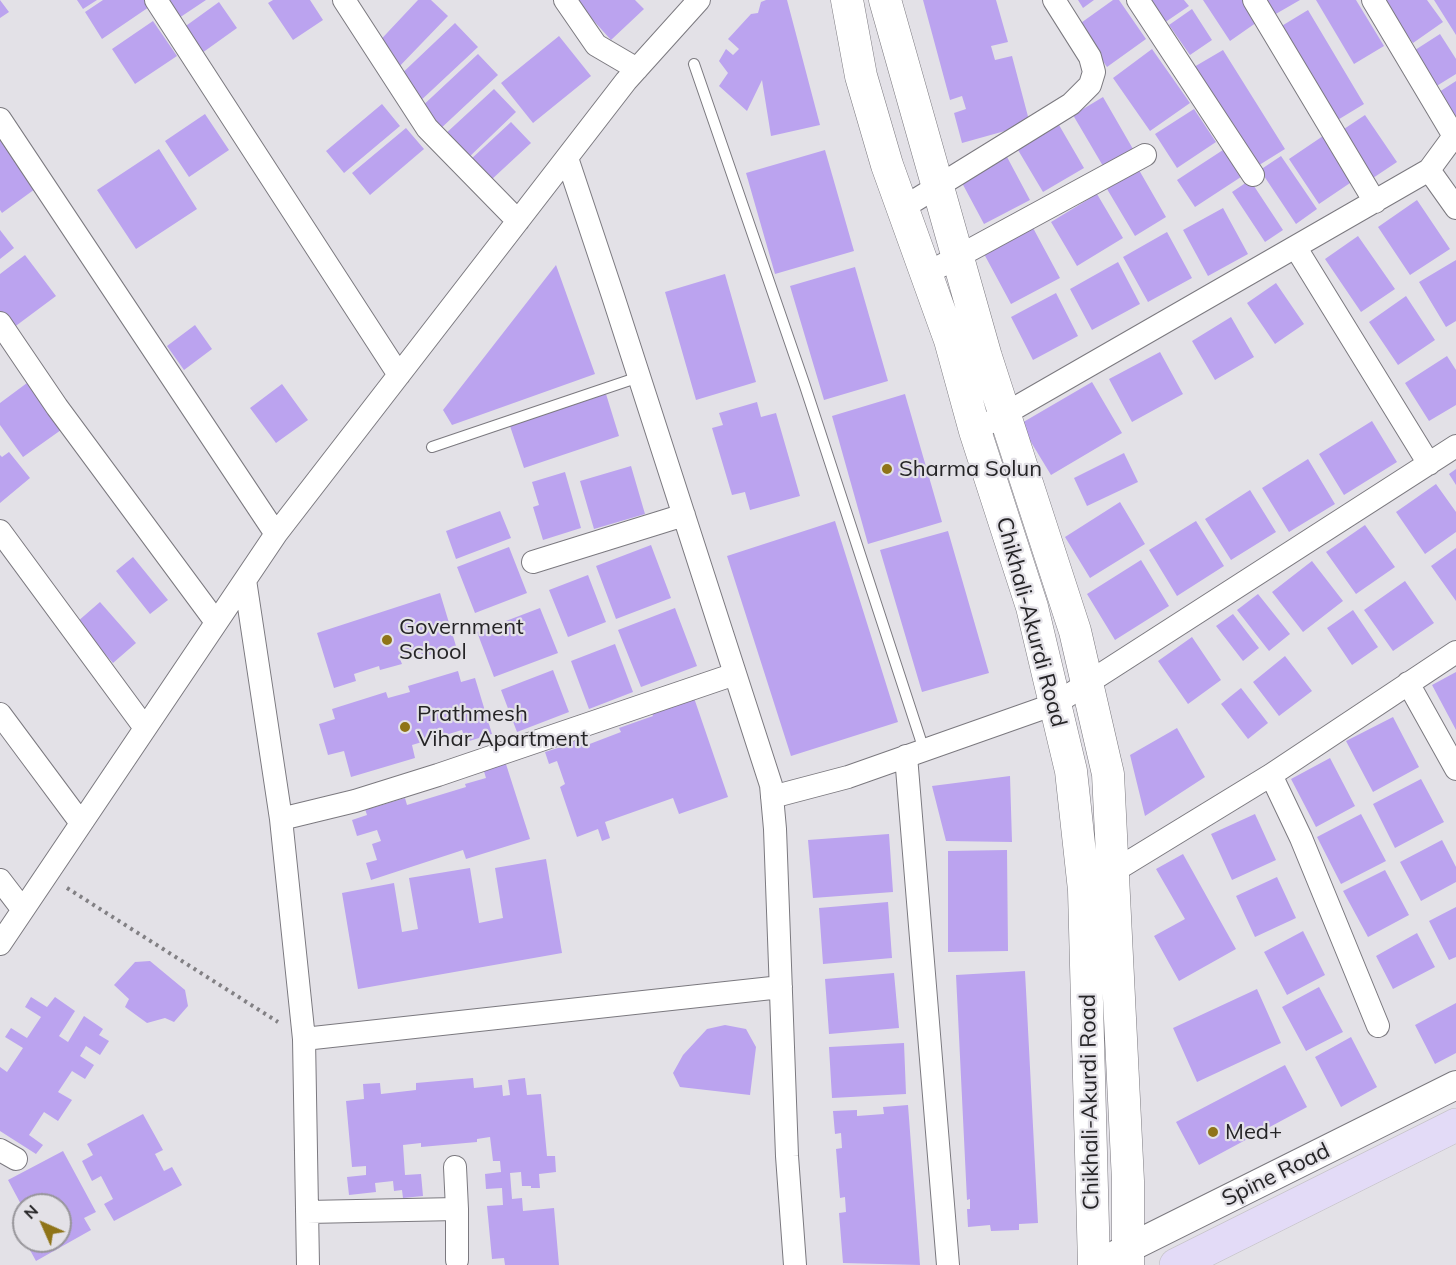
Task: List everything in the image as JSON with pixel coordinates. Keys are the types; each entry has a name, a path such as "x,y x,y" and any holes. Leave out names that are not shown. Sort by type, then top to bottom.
{"main road":[{"name":"Chikhali-Akurdi Road","path":"847,0 861,76 901,209 950,340 975,431 1032,606 1071,771 1084,890 1095,1265"},
{"path":"885,0 1004,414 1075,631 1107,774 1128,1181 1128,1257"},
{"name":"Spine Road","path":"1176,1265 1456,1125"}],"street":[{"path":"156,0 399,375"},
{"path":"344,0 428,128 518,222"},
{"path":"565,0 596,45 637,69"},
{"path":"0,944 276,534 637,69 699,0"},
{"path":"901,209 1071,104 1090,85 1094,72 1090,57 1054,0"},
{"path":"1138,0 1253,175"},
{"path":"1254,0 1375,202"},
{"path":"975,431 1429,170 1454,136 1373,0"},
{"path":"0,119 276,534"},
{"path":"926,274 1145,155"},
{"path":"567,158 771,785 787,1156 795,1265"},
{"path":"1429,170 1456,208"},
{"path":"1296,248 1429,464"},
{"path":"0,323 57,407 216,622"},
{"path":"772,797 848,777 1055,704 1456,446"},
{"path":"533,562 684,515"},
{"path":"0,531 145,728"},
{"path":"245,580 281,819 304,1039 308,1265"},
{"path":"1084,890 1271,775 1456,652"},
{"path":"281,819 355,801 438,776 735,674"},
{"path":"1408,683 1456,770"},
{"path":"0,714 81,823"},
{"path":"915,753 948,1265"},
{"path":"1271,775 1301,838 1378,1026"},
{"path":"0,880 23,910"},
{"path":"304,1039 781,987"},
{"name":"Spine Road","path":"1095,1265 1128,1257 1456,1085"},
{"path":"455,1167 457,1260"},
{"path":"307,1212 457,1209"}],"lane":[{"path":"694,64 805,386 915,753"},
{"path":"432,447 639,377"}],"path":[{"path":"47,875 304,1039"}],"building":[{"path":"0,0 9,12 0,18"},
{"path":"77,0 97,0 83,9"},
{"path":"103,0 148,0 152,5 102,39 85,12"},
{"path":"168,0 206,0 179,18"},
{"path":"273,0 310,0 323,20 293,40 268,3"},
{"path":"418,0 431,0 448,16 395,71 372,49"},
{"path":"575,0 635,0 644,9 611,40"},
{"path":"787,0 820,125 771,136 762,80 747,111 719,86 728,73 719,61 726,49 733,55 739,49 728,39 751,14 758,13 761,2"},
{"path":"923,0 996,0 1008,42 991,46 995,60 1012,56 1030,124 962,143 954,113 966,109 962,96 950,100"},
{"path":"1078,0 1094,0 1083,8"},
{"path":"1113,0 1119,0 1146,39 1107,67 1078,25"},
{"path":"1149,0 1184,0 1189,6 1164,23"},
{"path":"1203,0 1246,0 1260,20 1230,41"},
{"path":"1265,0 1300,0 1274,15"},
{"path":"1316,0 1356,0 1384,46 1354,64"},
{"path":"1381,0 1427,0 1443,22 1413,43"},
{"path":"1434,0 1456,0 1456,35"},
{"path":"219,2 237,28 202,53 183,28"},
{"path":"1192,9 1212,40 1190,55 1169,25"},
{"path":"1308,10 1364,104 1336,121 1280,27"},
{"path":"153,21 177,56 135,84 112,49"},
{"path":"455,23 478,47 417,104 395,80"},
{"path":"1440,34 1456,59 1456,74 1435,87 1412,52"},
{"path":"559,36 591,76 533,123 501,83"},
{"path":"1152,49 1190,103 1150,131 1113,78"},
{"path":"1223,50 1285,149 1256,167 1194,67"},
{"path":"478,54 498,75 438,131 418,110"},
{"path":"1456,81 1456,125 1436,94"},
{"path":"494,89 516,112 466,160 443,136"},
{"path":"1103,97 1133,149 1103,166 1073,115"},
{"path":"382,104 400,126 344,173 326,151"},
{"path":"1194,109 1216,142 1177,168 1155,134"},
{"path":"205,114 229,150 189,177 165,141"},
{"path":"1365,115 1397,162 1370,180 1338,133"},
{"path":"511,122 531,143 490,181 470,160"},
{"path":"1059,125 1084,168 1043,192 1018,150"},
{"path":"406,128 424,149 370,195 352,173"},
{"path":"1323,136 1353,181 1319,204 1289,159"},
{"path":"0,140 35,189 2,213 0,210"},
{"path":"1226,148 1244,175 1195,207 1177,180"},
{"path":"159,149 197,209 136,249 97,190"},
{"path":"825,150 854,251 775,274 746,173"},
{"path":"1281,156 1317,209 1296,224 1260,170"},
{"path":"1007,157 1030,200 984,224 961,181"},
{"path":"1139,170 1166,217 1135,236 1107,189"},
{"path":"1250,180 1283,230 1265,242 1232,192"},
{"path":"1097,194 1123,238 1077,266 1051,222"},
{"path":"1417,200 1450,249 1410,275 1378,227"},
{"path":"1223,208 1248,254 1208,276 1183,230"},
{"path":"1032,226 1060,278 1011,304 983,252"},
{"path":"0,230 14,248 0,259"},
{"path":"1167,232 1192,278 1148,302 1123,257"},
{"path":"1358,236 1395,289 1361,312 1325,259"},
{"path":"25,255 56,296 13,328 0,311 0,274"},
{"path":"1456,260 1456,321 1446,327 1419,282"},
{"path":"1118,262 1140,304 1092,330 1070,289"},
{"path":"556,265 595,374 452,425 443,410"},
{"path":"855,267 888,381 824,400 790,286"},
{"path":"725,274 756,382 696,400 665,292"},
{"path":"1276,283 1304,324 1275,344 1247,303"},
{"path":"1056,293 1078,336 1033,360 1011,317"},
{"path":"1406,296 1435,340 1398,365 1369,322"},
{"path":"1231,317 1254,357 1215,380 1192,341"},
{"path":"195,325 212,349 184,370 167,346"},
{"path":"1160,352 1183,394 1132,422 1109,379"},
{"path":"1447,356 1456,370 1456,405 1429,421 1405,383"},
{"path":"1092,382 1122,433 1051,475 1020,424"},
{"path":"27,383 61,430 23,457 0,425 0,403"},
{"path":"282,384 308,420 276,443 250,408"},
{"path":"606,394 619,436 524,468 510,426"},
{"name":"Sharma Solun","path":"905,394 942,522 868,544 832,416"},
{"path":"757,402 761,417 776,413 800,496 750,510 745,492 732,495 712,428 723,425 719,413"},
{"path":"1372,421 1397,462 1344,495 1319,454"},
{"path":"9,452 30,478 0,503 0,455 2,457"},
{"path":"1124,453 1138,482 1087,506 1074,478"},
{"path":"1308,459 1335,504 1289,532 1262,488"},
{"path":"631,466 645,514 594,529 580,481"},
{"path":"1456,469 1456,485 1449,474"},
{"path":"565,472 581,528 543,540 533,507 539,505 532,482"},
{"path":"1436,484 1456,512 1456,532 1425,554 1396,512"},
{"path":"1250,490 1276,532 1231,560 1205,519"},
{"path":"1120,502 1145,544 1090,578 1065,537"},
{"path":"500,511 511,538 456,559 446,531"},
{"path":"835,521 898,722 791,756 727,556"},
{"path":"1196,521 1224,566 1177,596 1149,550"},
{"path":"1365,525 1395,567 1356,594 1326,552"},
{"path":"948,531 989,673 922,692 880,550"},
{"path":"651,545 671,598 616,619 596,566"},
{"path":"509,547 527,593 475,613 457,567"},
{"path":"1456,548 1456,601 1431,566"},
{"path":"133,557 168,600 150,614 116,571"},
{"path":"1141,560 1169,606 1115,640 1087,594"},
{"path":"1312,561 1343,601 1303,632 1272,592"},
{"path":"588,575 606,622 568,637 549,590"},
{"path":"1405,581 1434,623 1393,651 1364,610"},
{"name":"Government School","path":"440,593 456,646 423,657 421,652 400,659 402,664 380,670 379,666 354,674 356,681 334,688 317,633"},
{"path":"1258,594 1290,634 1269,651 1237,610"},
{"path":"100,602 136,643 113,663 77,622"},
{"path":"540,608 558,653 494,677 477,632"},
{"path":"675,608 697,666 641,687 618,630"},
{"path":"1353,610 1378,647 1352,665 1327,628"},
{"path":"1233,614 1259,648 1243,661 1216,626"},
{"path":"1192,637 1221,680 1188,704 1158,661"},
{"path":"615,644 633,692 589,709 571,661"},
{"path":"1285,656 1312,691 1279,716 1253,682"},
{"path":"553,670 569,712 517,732 501,690"},
{"name":"Prathmesh Vihar Apartment","path":"458,671 461,682 475,678 492,734 466,742 462,730 412,745 415,758 351,777 344,751 328,755 319,724 335,719 332,709 386,692 388,698 410,692 408,686"},
{"path":"1456,672 1456,730 1432,685"},
{"path":"1241,688 1268,723 1248,739 1221,704"},
{"path":"692,692 728,797 679,814 673,798 605,822 610,838 602,841 598,829 577,837 560,787 565,784 557,761 549,764 545,752 561,747 559,738 582,731 587,745 621,732 619,728 653,716 650,707"},
{"path":"1393,717 1419,767 1373,792 1346,741"},
{"path":"1177,728 1205,777 1145,816 1130,755"},
{"path":"1330,758 1355,806 1316,827 1291,779"},
{"path":"505,761 530,839 466,859 463,850 371,880 366,863 377,860 372,844 381,841 377,830 357,836 352,820 367,815 364,806 371,804 372,808 405,798 407,805 466,787 465,784 486,778 483,768"},
{"path":"1010,776 1012,842 946,841 932,786"},
{"path":"1421,779 1444,822 1395,848 1373,804"},
{"path":"1255,814 1276,860 1232,880 1211,834"},
{"path":"1361,814 1386,861 1341,884 1317,837"},
{"path":"889,834 893,892 813,898 808,840"},
{"path":"1442,840 1456,867 1456,882 1421,901 1400,862"},
{"path":"1007,850 1008,951 948,952 948,851"},
{"path":"1183,854 1236,949 1179,981 1154,936 1185,919 1156,869"},
{"path":"546,859 562,953 358,989 342,893 394,883 402,932 418,929 409,878 470,868 479,923 503,918 495,868"},
{"path":"1385,870 1409,915 1368,937 1343,891"},
{"path":"1277,877 1296,918 1255,937 1236,896"},
{"path":"888,902 892,958 823,964 819,908"},
{"path":"1456,907 1456,957 1449,960 1429,921"},
{"path":"1303,931 1325,975 1287,995 1264,952"},
{"path":"1417,933 1435,967 1393,989 1376,956"},
{"path":"150,961 185,990 188,1006 174,1022 165,1018 147,1023 125,1007 129,999 114,985 135,962"},
{"path":"1025,971 1038,1223 1019,1224 1019,1230 991,1231 990,1225 968,1227 967,1209 970,1209 970,1199 967,1200 956,975"},
{"path":"894,973 899,1028 829,1034 825,979"},
{"path":"1319,987 1343,1032 1306,1051 1282,1007"},
{"path":"1257,989 1281,1043 1197,1082 1173,1028"},
{"path":"31,997 47,1007 55,997 75,1011 59,1036 68,1042 84,1016 103,1029 99,1035 109,1041 100,1055 86,1046 80,1056 94,1065 85,1079 72,1071 58,1092 72,1100 58,1121 44,1112 29,1135 43,1145 36,1154 0,1131 0,1067 7,1072 23,1048 5,1037 11,1028 27,1038 41,1017 25,1007"},
{"path":"1456,1003 1456,1053 1435,1064 1415,1025"},
{"path":"725,1025 746,1029 756,1047 750,1095 680,1087 673,1073 683,1055 707,1029"},
{"path":"1351,1037 1377,1087 1341,1107 1315,1057"},
{"path":"904,1043 906,1094 832,1098 829,1047"},
{"path":"1285,1065 1307,1107 1199,1165 1176,1122"},
{"path":"473,1078 474,1088 502,1085 503,1096 510,1095 508,1080 525,1078 527,1095 541,1094 547,1156 555,1156 556,1172 539,1174 540,1188 522,1186 521,1172 510,1173 512,1199 522,1198 523,1211 554,1208 559,1265 505,1265 504,1258 492,1259 487,1206 503,1205 502,1188 486,1189 485,1174 501,1172 500,1161 493,1161 490,1137 477,1139 477,1142 421,1147 421,1143 403,1145 405,1175 421,1174 423,1196 403,1198 402,1190 394,1191 393,1181 375,1183 376,1192 349,1195 347,1177 366,1175 366,1166 352,1167 346,1101 364,1099 363,1084 380,1083 381,1094 416,1090 416,1083"},
{"path":"908,1105 920,1265 843,1263 839,1213 846,1212 845,1197 840,1198 836,1149 842,1148 841,1133 835,1134 833,1111 857,1110 857,1116 884,1114 883,1107"},
{"path":"143,1114 163,1150 155,1154 164,1171 172,1167 182,1185 114,1221 104,1204 113,1199 101,1176 92,1181 82,1161 93,1155 87,1144"},
{"path":"63,1151 96,1212 84,1218 91,1230 72,1241 72,1193 15,1193 8,1180"},
{"path":"32,1253 50,1253 36,1261"}],"place":[{"name":"Sharma Solun","path":"887,469"},
{"name":"Government School","path":"387,640"},
{"name":"Prathmesh Vihar Apartment","path":"405,727"},
{"name":"Med+","path":"1213,1132"}]}
